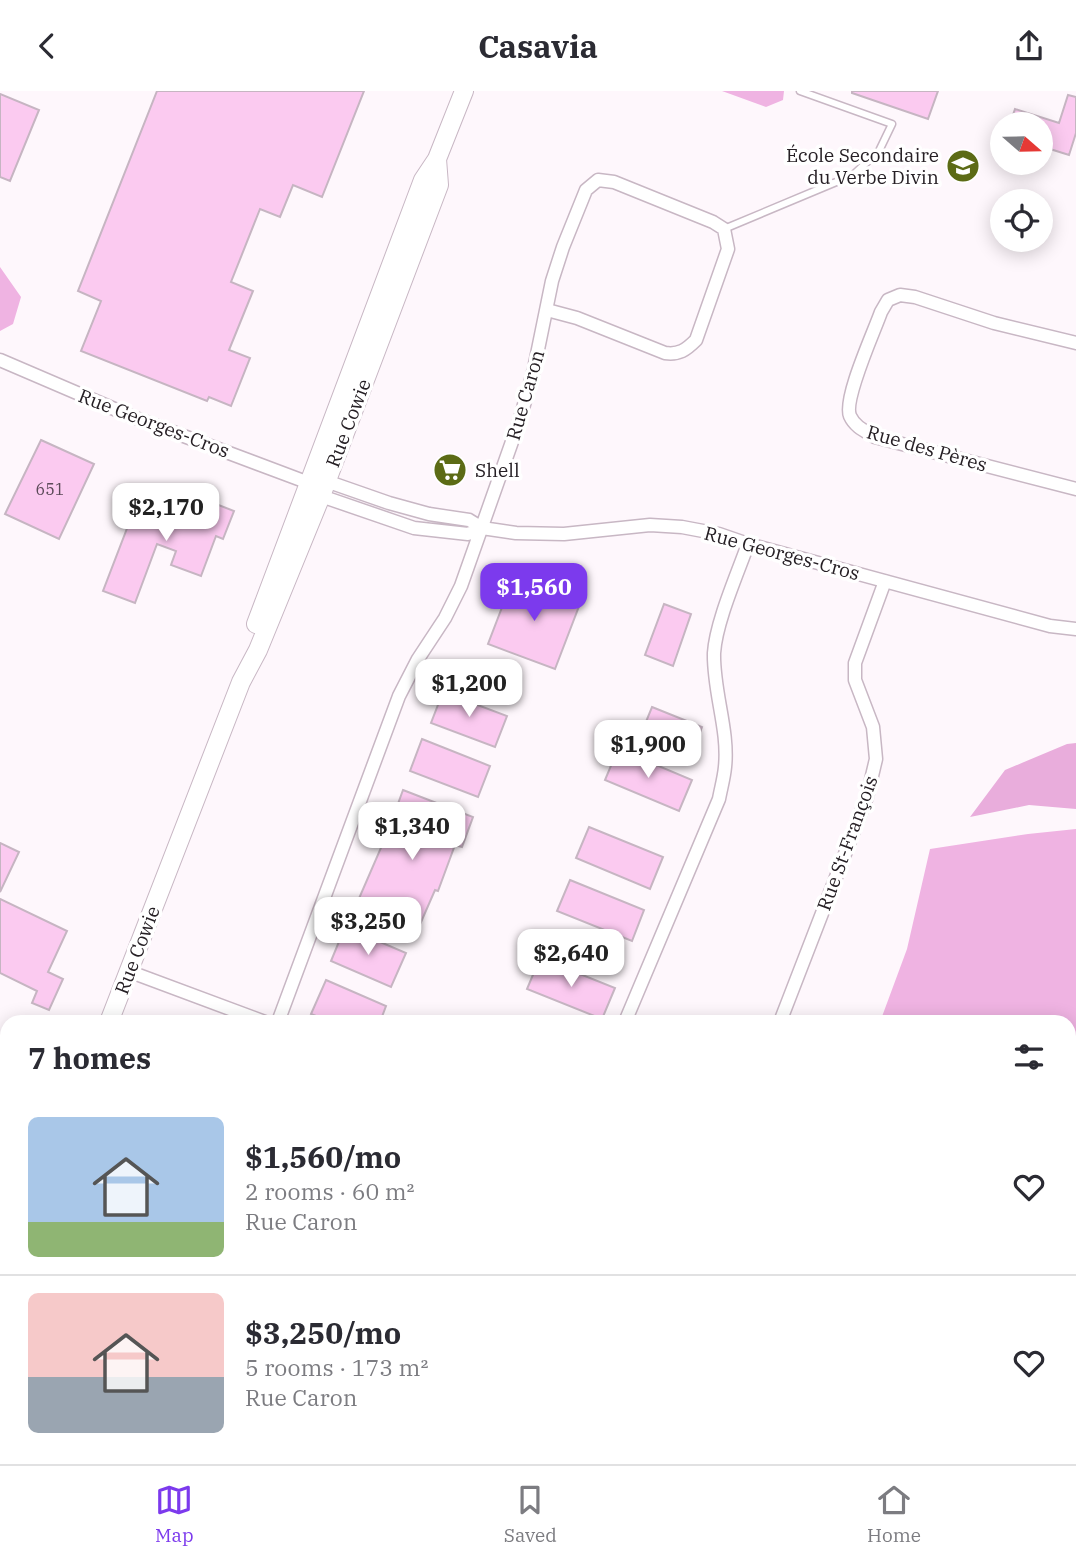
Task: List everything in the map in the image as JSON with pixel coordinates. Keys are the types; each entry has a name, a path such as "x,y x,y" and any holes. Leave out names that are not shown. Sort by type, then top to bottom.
{"main road":[{"name":"Rue Cowie","path":"112,1015 241,682 247,647 319,487 423,180 438,159 464,91"}],"street":[{"name":"Rue Caron","path":"281,1015 399,696 461,586 520,419 534,369 552,281 586,190 598,180 614,182 713,222 724,229"},
{"path":"547,310 577,318 665,353 673,354 686,350 696,340 727,249 724,229"},
{"name":"Rue des Pères","path":"1076,344 900,295 888,300 881,312 850,396 849,414 857,427 875,436 1076,489"},
{"name":"Rue Georges-Cros","path":"0,361 133,417 319,487 414,528 468,534 481,528"},
{"name":"Rue Georges-Cros","path":"319,487 429,514 469,520 481,528 516,533 564,534 650,525 682,527 719,534 1050,626 1076,629"},
{"path":"400,523 404,507"},
{"path":"628,1015 719,799 725,766 714,652 719,625 748,544"},
{"name":"Rue St-François","path":"783,1015 862,810 876,759 873,727 855,680 855,663 885,581"},
{"path":"128,971 246,1015"}],"lane":[{"path":"724,229 853,175 878,151 892,124 800,91"}],"shaded area":[{"path":"722,91 784,91 783,100 766,107"},
{"path":"0,267 21,297 13,324 0,331"},
{"path":"1076,743 1076,809 1029,805 970,817 1005,770 1067,744"},
{"path":"1076,829 1076,1015 883,1015 907,949 930,849"}],"building":[{"path":"157,91 364,91 322,197 293,185 280,217 260,209 231,282 253,291 229,350 250,358 231,406 209,397 207,401 81,351 101,301 78,291"},
{"path":"852,91 938,91 928,119"},
{"path":"0,94 39,110 10,181 0,177"},
{"path":"1068,95 1076,97 1076,133 1069,155 1054,150 1054,121 1059,123"},
{"path":"41,440 94,464 59,539 5,514"},
{"path":"190,494 234,511 223,539 216,536 201,576 171,565 176,551 157,544 135,603 103,591 136,505 180,521"},
{"path":"514,576 581,601 555,669 488,644"},
{"path":"664,604 691,614 673,666 645,655"},
{"path":"443,692 507,716 495,747 431,723"},
{"path":"652,707 702,727 692,754 641,734"},
{"path":"422,739 490,766 478,797 410,771"},
{"path":"618,749 692,780 679,811 605,780"},
{"path":"403,790 473,817 462,847 455,845 438,891 435,890 415,936 354,910"},
{"path":"589,827 663,857 650,889 576,858"},
{"path":"0,843 19,852 0,892"},
{"path":"570,880 644,910 632,941 557,911"},
{"path":"0,899 67,931 48,972 63,979 49,1010 32,1003 37,991 0,973"},
{"path":"345,927 406,953 391,987 331,961"},
{"path":"540,958 615,988 604,1015 592,1015 527,989"},
{"path":"326,980 386,1006 383,1015 311,1014"}],"place":[{"name":"École Secondaire du Verbe Divin","path":"963,166"},
{"name":"Shell","path":"450,470"}]}
